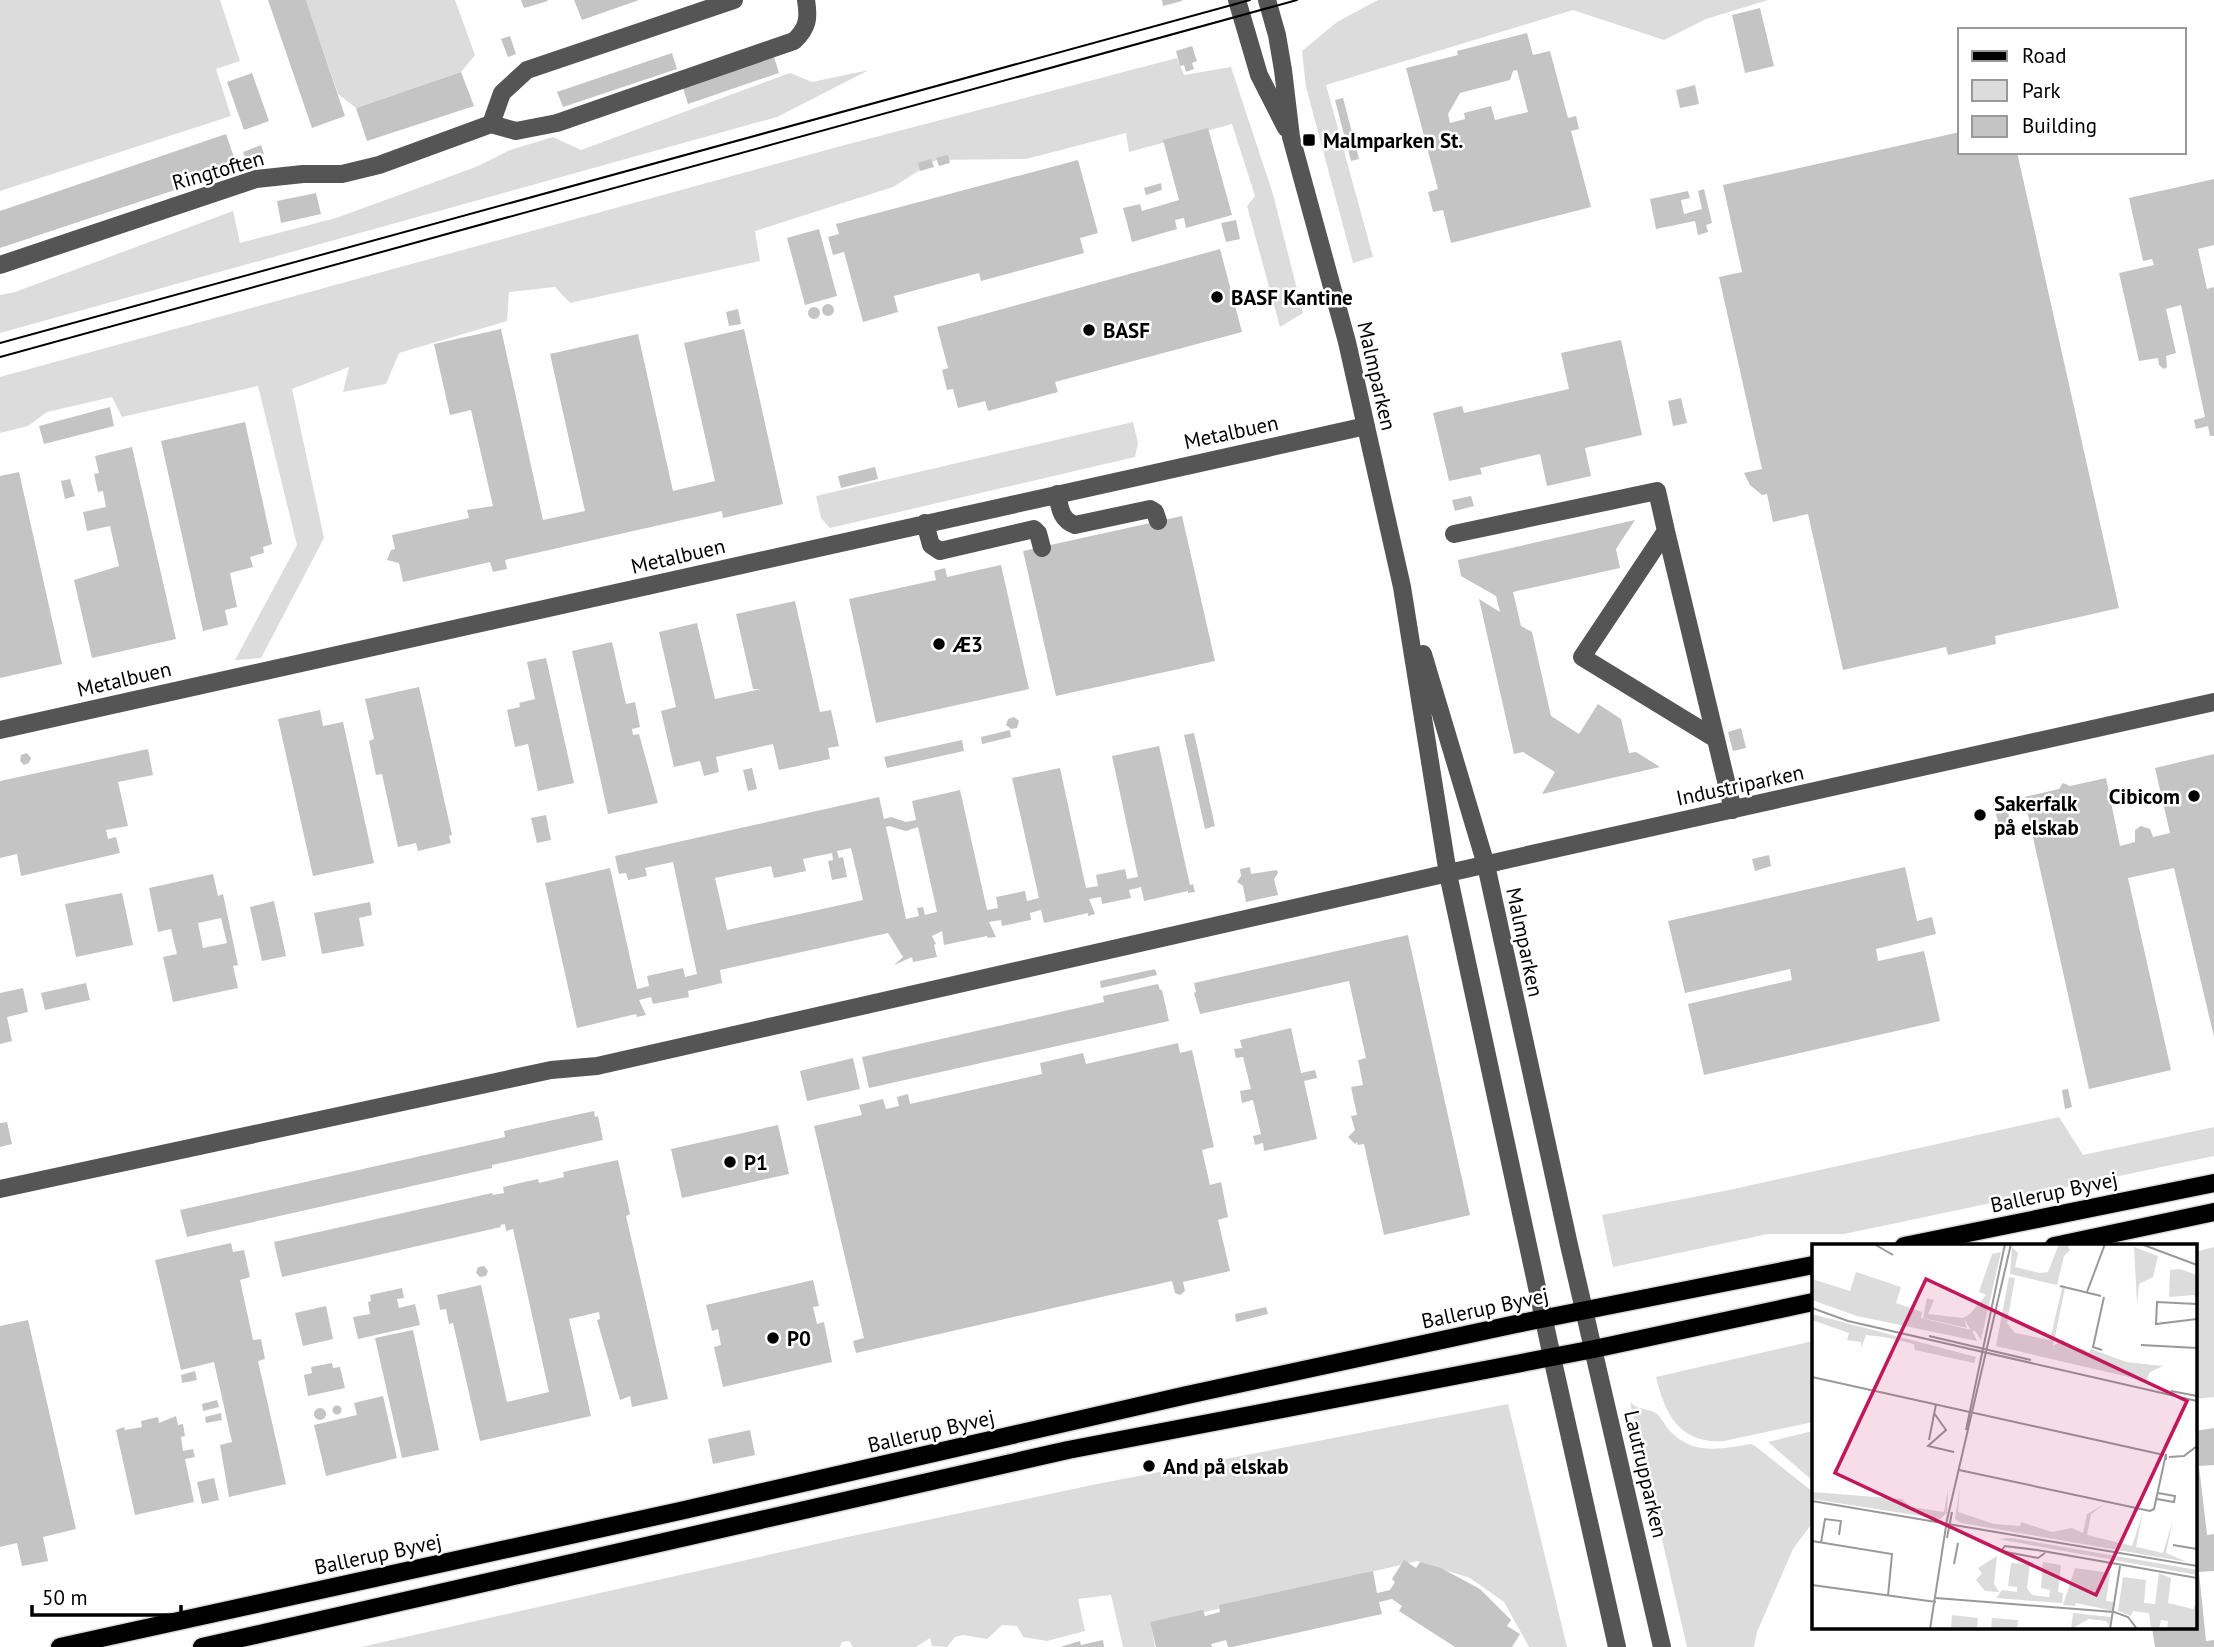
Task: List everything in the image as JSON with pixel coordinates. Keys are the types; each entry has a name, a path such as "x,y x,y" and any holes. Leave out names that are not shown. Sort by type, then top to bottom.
{"main road":[{"name":"Ballerup Byvej","path":"1913,1244 2214,1183"},
{"path":"2063,1244 2214,1212"},
{"name":"Ballerup Byvej","path":"60,1647 680,1511 1187,1395 1544,1318 1812,1265"},
{"path":"202,1647 1068,1450 1594,1349 1812,1302"}],"street":[{"path":"491,124 502,93 527,70 734,0"},
{"name":"Ringtoften","path":"0,265 256,178 342,174 367,168 491,124 516,131 557,123 794,41 808,24 806,0"},
{"name":"Malmparken","path":"1237,0 1259,75 1291,137"},
{"name":"Malmparken","path":"1267,0 1282,61 1291,137 1347,342 1402,587 1448,874 1544,1318"},
{"name":"Metalbuen","path":"0,730 1366,426"},
{"path":"1454,534 1657,491 1733,810"},
{"path":"1057,494 1060,512 1066,522 1075,525 1150,509 1157,521"},
{"path":"925,523 931,545 940,551 1034,529 1038,533 1042,548"},
{"path":"1666,531 1582,657 1716,739"},
{"name":"Malmparken","path":"1402,587 1486,865 1586,1311"},
{"name":"Industriparken","path":"0,1189 551,1070 597,1066 2214,702"},
{"name":"Lautrupparken","path":"1586,1311 1662,1647"},
{"path":"1544,1318 1617,1647"}],"green space":[{"path":"0,0 220,0 240,61 216,69 231,116 0,191"},
{"path":"306,0 455,0 475,55 461,72 356,108 338,94"},
{"path":"1378,0 1768,0 1706,19 1664,40 1573,10 1326,85 1373,257 1353,263 1306,87 1302,51 1337,22"},
{"path":"1177,58 1184,75 1231,67 1273,194 1303,313 1280,327 1247,206 1255,196 1232,124 1129,152 1126,133 1026,159 936,160 893,187 755,231 760,261 570,303 555,287 509,292 507,321 399,353 386,384 343,392 349,367 292,389 324,538 261,658 235,660 297,545 258,386 122,417 112,397 47,412 28,426 0,433 0,377 841,146"},
{"path":"869,70 777,117 0,333 0,295 15,292 233,211 240,243 336,218 476,167 510,150 553,137 581,150 790,73 812,82"},
{"path":"1133,422 1138,443 1135,457 830,528 821,518 816,496"},
{"path":"2059,1117 2083,1155 2214,1127 2214,1156 1844,1234 1768,1234 1613,1267 1602,1215 1734,1189"},
{"path":"2214,1247 2214,1397 2196,1399 2196,1252"},
{"path":"1812,1341 1812,1422 1724,1441 1696,1438 1686,1432 1670,1415 1656,1377"},
{"path":"1630,1402 1657,1414 1672,1433 1690,1445 1709,1449 1750,1444 1755,1446 1812,1491 1812,1523 1793,1549 1757,1632 1754,1647 1687,1647"},
{"path":"1508,1404 1567,1647 1529,1647 1504,1602 1470,1578 1417,1561 1151,1625 1155,1647 1123,1647 1111,1595 1078,1599 1085,1631 1047,1641 1023,1637 1017,1626 1002,1625 987,1639 963,1635 955,1637 947,1647 932,1646 930,1638 916,1647 853,1647 849,1641 842,1642 840,1647 361,1647 852,1536 1092,1485"},
{"path":"1812,1431 1812,1480 1768,1442"}],"building":[{"path":"268,0 306,0 345,116 312,128"},
{"path":"521,0 547,0 548,1 524,8"},
{"path":"574,0 639,0 582,20"},
{"path":"1162,0 1182,0 1182,1 1163,6"},
{"path":"1760,8 1774,66 1745,73 1732,15"},
{"path":"1527,33 1533,55 1550,51 1568,118 1576,116 1579,129 1571,131 1591,207 1451,243 1443,210 1433,212 1428,192 1438,189 1406,68 1458,55 1457,51","holes":["1517,70 1528,112 1495,120 1491,106 1464,113 1465,119 1450,123 1448,114 1460,93 1510,80 1513,71"]},
{"path":"510,36 516,54 508,57 501,39"},
{"path":"1192,46 1197,61 1192,63 1194,69 1186,72 1184,65 1180,66 1176,51"},
{"path":"672,53 677,69 563,107 557,92"},
{"path":"774,57 779,73 688,104 683,88"},
{"path":"461,72 474,106 367,141 356,108"},
{"path":"252,73 269,121 244,130 227,82"},
{"path":"1695,85 1699,104 1680,108 1676,90"},
{"path":"1343,98 1359,159 1351,161 1335,100"},
{"path":"1208,128 1232,215 1186,228 1184,218 1175,220 1177,229 1132,242 1123,208 1140,204 1142,211 1179,200 1163,140"},
{"path":"1958,132 1958,154 2017,154 2119,608 1995,636 1996,644 1948,655 1946,647 1843,670 1808,514 1773,522 1767,494 1762,495 1750,485 1744,473 1762,469 1719,277 1742,272 1723,185"},
{"path":"226,134 238,169 0,248 0,211"},
{"path":"261,145 264,154 246,160 243,152"},
{"path":"948,155 950,163 939,166 936,158"},
{"path":"931,159 934,167 920,171 918,163"},
{"path":"1078,160 1098,233 1080,238 1084,253 981,281 979,273 894,296 898,312 863,322 844,252 833,255 828,237 839,234 836,224"},
{"path":"2214,179 2214,245 2198,249 2207,289 2214,287 2214,436 2210,436 2208,426 2196,429 2194,420 2205,417 2181,305 2166,309 2176,353 2166,356 2167,367 2164,369 2159,365 2158,358 2139,361 2119,273 2154,265 2152,259 2143,261 2129,198"},
{"path":"1161,183 1162,190 1146,195 1144,188"},
{"path":"1704,189 1712,223 1706,225 1708,232 1698,235 1695,221 1656,229 1650,199 1688,191 1690,198 1681,200 1684,214 1702,209 1698,191"},
{"path":"316,193 321,214 281,223 277,201"},
{"path":"1236,220 1240,239 1226,242 1221,223"},
{"path":"819,229 837,296 805,305 787,238"},
{"name":"BASF","path":"1220,249 1242,332 1055,382 1058,392 988,411 985,401 958,408 953,389 947,390 942,370 948,368 937,327"},
{"path":"828,304 834,310 828,316 822,310"},
{"path":"814,307 820,313 814,319 808,313"},
{"path":"738,309 741,324 729,326 726,312"},
{"path":"501,329 543,520 585,511 550,354 638,334 673,491 715,481 684,343 744,329 783,504 723,518 722,511 505,560 507,569 493,572 490,562 403,582 399,563 387,560 391,550 395,549 392,535 469,518 467,510 493,506 471,410 450,415 434,344"},
{"path":"1621,340 1642,435 1585,448 1591,476 1547,486 1540,454 1480,468 1482,474 1449,481 1433,413 1462,406 1464,413 1569,389 1561,353"},
{"path":"1681,398 1687,423 1673,426 1668,401"},
{"path":"110,407 114,426 44,444 39,426"},
{"path":"245,422 272,544 263,547 264,553 250,557 253,567 230,573 237,607 225,610 228,625 203,631 161,441"},
{"path":"132,447 176,639 92,658 74,580 119,566 110,526 87,531 83,512 106,507 103,491 98,492 94,474 99,473 95,456"},
{"path":"875,467 878,479 841,488 838,476"},
{"path":"19,472 62,664 0,678 0,476"},
{"path":"70,479 75,496 65,499 61,481"},
{"path":"1471,496 1474,506 1455,511 1452,500"},
{"path":"1182,516 1215,661 1056,696 1023,551"},
{"path":"1635,520 1616,549 1620,568 1513,592 1521,626 1532,632 1551,716 1579,734 1598,704 1621,719 1629,753 1636,752 1660,767 1542,794 1555,772 1523,752 1514,754 1479,599 1500,612 1496,596 1461,576 1458,560"},
{"name":"Æ3","path":"1001,565 1029,689 876,723 849,599 936,580 934,571 945,568 947,577"},
{"path":"795,601 820,712 831,710 839,746 828,748 830,759 779,770 773,744 716,757 719,772 704,776 700,761 674,767 661,711 676,707 659,632 697,623 715,699 761,689 753,689 736,614"},
{"path":"612,642 626,704 635,702 640,727 632,729 633,735 639,734 658,803 608,814 572,651"},
{"path":"546,658 574,783 538,791 528,744 515,747 507,710 520,707 519,703 535,699 527,662"},
{"path":"419,687 452,835 449,836 451,843 418,851 416,843 398,847 382,774 376,775 369,741 374,739 365,699"},
{"path":"320,710 323,726 343,722 374,863 313,876 278,719"},
{"path":"1014,717 1019,721 1017,728 1011,729 1006,725 1008,719"},
{"path":"1741,728 1746,748 1733,751 1728,732"},
{"path":"1010,730 1011,737 982,744 981,737"},
{"path":"1194,733 1215,826 1205,829 1184,735"},
{"path":"962,740 964,751 887,768 884,757"},
{"path":"1159,746 1190,885 1193,884 1195,892 1188,891 1144,901 1141,887 1129,890 1131,898 1102,904 1101,897 1089,899 1095,914 1088,916 1088,913 1044,923 1041,910 1030,913 1031,920 1002,926 1001,920 989,922 996,937 987,936 944,945 942,931 932,936 937,957 913,962 912,957 894,965 903,957 888,933 720,970 722,983 688,991 689,997 653,1004 651,997 639,1000 646,1015 637,1017 636,1014 577,1028 545,883 610,868 637,989 649,986 647,976 683,968 685,977 697,974 673,862 645,868 647,876 628,880 626,873 619,874 615,856 879,797 884,819 891,817 906,822 916,820 912,801 960,790 987,910 998,908 996,897 1025,891 1027,901 1039,898 1012,778 1060,768 1086,888 1098,886 1096,875 1125,869 1127,879 1138,877 1112,756","holes":["886,827 906,831 918,827 937,912 925,915 923,907 917,908 919,916 906,919","851,848 863,900 727,930 715,878 771,866 774,878 806,871 803,859 832,853 833,860 828,861 832,880 847,877 843,857 839,858 837,851"]},
{"path":"148,749 153,775 118,782 128,826 106,830 108,839 116,837 120,853 21,876 17,854 0,858 0,781"},
{"path":"27,753 31,758 29,763 24,765 20,761 21,755"},
{"path":"2214,754 2214,1037 2174,868 2128,878 2171,1070 2089,1089 2024,797 2059,789 2063,783 2070,786 2106,778 2120,846 2135,842 2135,830 2141,826 2150,829 2153,837 2170,833 2155,768"},
{"path":"752,768 757,789 748,791 743,770"},
{"path":"2005,801 2011,823 1999,826 1993,803"},
{"path":"546,815 551,840 537,843 531,818"},
{"path":"1769,855 1771,866 1755,871 1752,859"},
{"path":"1250,867 1251,874 1277,870 1274,879 1278,895 1246,902 1243,886 1237,882 1241,876 1240,869"},
{"path":"1905,867 1917,921 1932,917 1936,934 1876,949 1878,961 1924,951 1940,1021 1704,1075 1688,1004 1792,980 1790,969 1685,993 1668,921"},
{"path":"213,874 218,896 223,894 238,965 233,966 238,988 173,1002 163,957 177,954 171,929 158,932 149,888","holes":["221,918 227,943 203,948 198,923"]},
{"path":"122,893 133,945 76,957 65,904"},
{"path":"274,901 286,956 262,961 250,907"},
{"path":"370,902 372,915 359,918 364,946 322,954 314,913"},
{"path":"1408,935 1470,1215 1384,1235 1364,1144 1355,1144 1348,1137 1355,1130 1351,1116 1357,1115 1351,1087 1363,1085 1358,1060 1366,1058 1349,981 1200,1014 1194,983"},
{"path":"1155,969 1157,975 1101,988 1100,981"},
{"path":"86,983 90,1000 45,1010 41,993"},
{"path":"1158,984 1162,990 1169,1021 869,1088 862,1057 1104,1002 1103,996"},
{"path":"23,988 28,1012 7,1017 12,1041 0,1044 0,993"},
{"path":"1291,1028 1301,1073 1315,1070 1317,1078 1304,1081 1317,1139 1264,1151 1263,1143 1255,1145 1253,1136 1261,1134 1253,1100 1242,1103 1240,1091 1251,1089 1243,1057 1236,1058 1234,1049 1242,1048 1240,1040"},
{"path":"1178,1043 1180,1053 1192,1050 1214,1147 1202,1150 1210,1185 1221,1182 1228,1217 1218,1220 1230,1271 1183,1282 1185,1291 1180,1295 1175,1293 1172,1281 856,1353 853,1341 864,1338 814,1126 862,1115 859,1105 883,1099 886,1109 899,1106 897,1097 908,1094 910,1104 1042,1074 1040,1063 1083,1053 1086,1064"},
{"path":"853,1058 860,1089 807,1101 800,1071"},
{"path":"2068,1089 2072,1107 2065,1109 2062,1090"},
{"path":"594,1111 595,1117 598,1116 603,1140 187,1237 180,1210 505,1137 504,1131"},
{"path":"7,1122 12,1144 0,1147 0,1123"},
{"name":"P1","path":"778,1125 789,1174 682,1198 671,1149"},
{"path":"618,1160 630,1214 626,1216 668,1399 632,1407 630,1396 620,1400 597,1320 600,1319 599,1312 569,1319 591,1416 480,1441 453,1323 449,1324 446,1309 440,1310 437,1295 481,1285 507,1402 549,1392 513,1229 506,1231 505,1224 282,1277 274,1242 492,1193 504,1193 503,1187 538,1179 539,1183 564,1177 563,1172"},
{"path":"231,1243 233,1252 244,1250 250,1277 240,1280 253,1340 261,1339 265,1359 258,1361 286,1484 229,1497 220,1445 232,1442 214,1362 181,1370 155,1260"},
{"path":"484,1266 488,1271 486,1276 480,1277 476,1273 478,1267"},
{"name":"P0","path":"813,1280 819,1306 813,1307 817,1324 824,1322 832,1362 723,1387 714,1347 721,1345 718,1329 712,1331 706,1305"},
{"path":"402,1288 404,1298 397,1299 399,1308 415,1304 420,1325 358,1339 353,1317 370,1314 370,1295"},
{"path":"326,1306 333,1339 303,1346 295,1313"},
{"path":"1266,1307 1268,1314 1236,1322 1235,1314"},
{"path":"28,1320 76,1529 43,1537 48,1561 22,1566 17,1543 0,1547 0,1326"},
{"path":"413,1330 439,1450 402,1458 375,1338"},
{"path":"332,1363 333,1368 340,1367 345,1388 308,1396 304,1375 312,1373 311,1367"},
{"path":"195,1371 197,1380 182,1383 181,1375"},
{"path":"383,1396 397,1458 326,1476 314,1425 357,1415 354,1403"},
{"path":"217,1400 219,1407 203,1411 202,1404"},
{"path":"337,1405 342,1410 337,1415 332,1410"},
{"path":"320,1408 326,1414 320,1420 314,1414"},
{"path":"221,1413 222,1420 206,1423 205,1417"},
{"path":"176,1416 178,1425 183,1424 183,1451 193,1449 195,1457 185,1459 194,1502 135,1515 116,1430 142,1427 141,1421 158,1417 159,1423"},
{"path":"2214,1428 2214,1465 2199,1466 2207,1535 2214,1534 2214,1571 2199,1572 2206,1641 2214,1640 2214,1647 2155,1647 2152,1630 2196,1630 2196,1431"},
{"path":"750,1430 755,1455 713,1464 708,1439"},
{"path":"214,1478 219,1500 202,1504 197,1482"},
{"path":"1404,1560 1416,1568 1420,1562 1441,1568 1480,1589 1511,1620 1507,1626 1520,1634 1512,1647 1455,1647 1399,1611 1402,1606 1392,1599 1379,1602 1382,1614 1232,1647 1228,1647 1226,1640 1211,1644 1212,1647 1156,1647 1150,1622 1203,1610 1205,1616 1220,1612 1219,1605 1373,1571 1377,1593 1390,1590 1395,1582 1392,1579"},
{"path":"1103,1640 1104,1647 1060,1647 1080,1641 1081,1645"}],"tram line":[{"path":"0,343 1250,0"},
{"path":"0,357 1297,0"}],"place":[{"name":"Malmparken St.","path":"1309,140"},
{"name":"BASF Kantine","path":"1217,297"},
{"name":"BASF","path":"1089,330"},
{"name":"Æ3","path":"939,644"},
{"name":"Cibicom","path":"2194,796"},
{"name":"Sakerfalk på elskab","path":"1980,815"},
{"name":"P1","path":"730,1162"},
{"name":"P0","path":"773,1338"},
{"name":"And på elskab","path":"1149,1466"}]}
